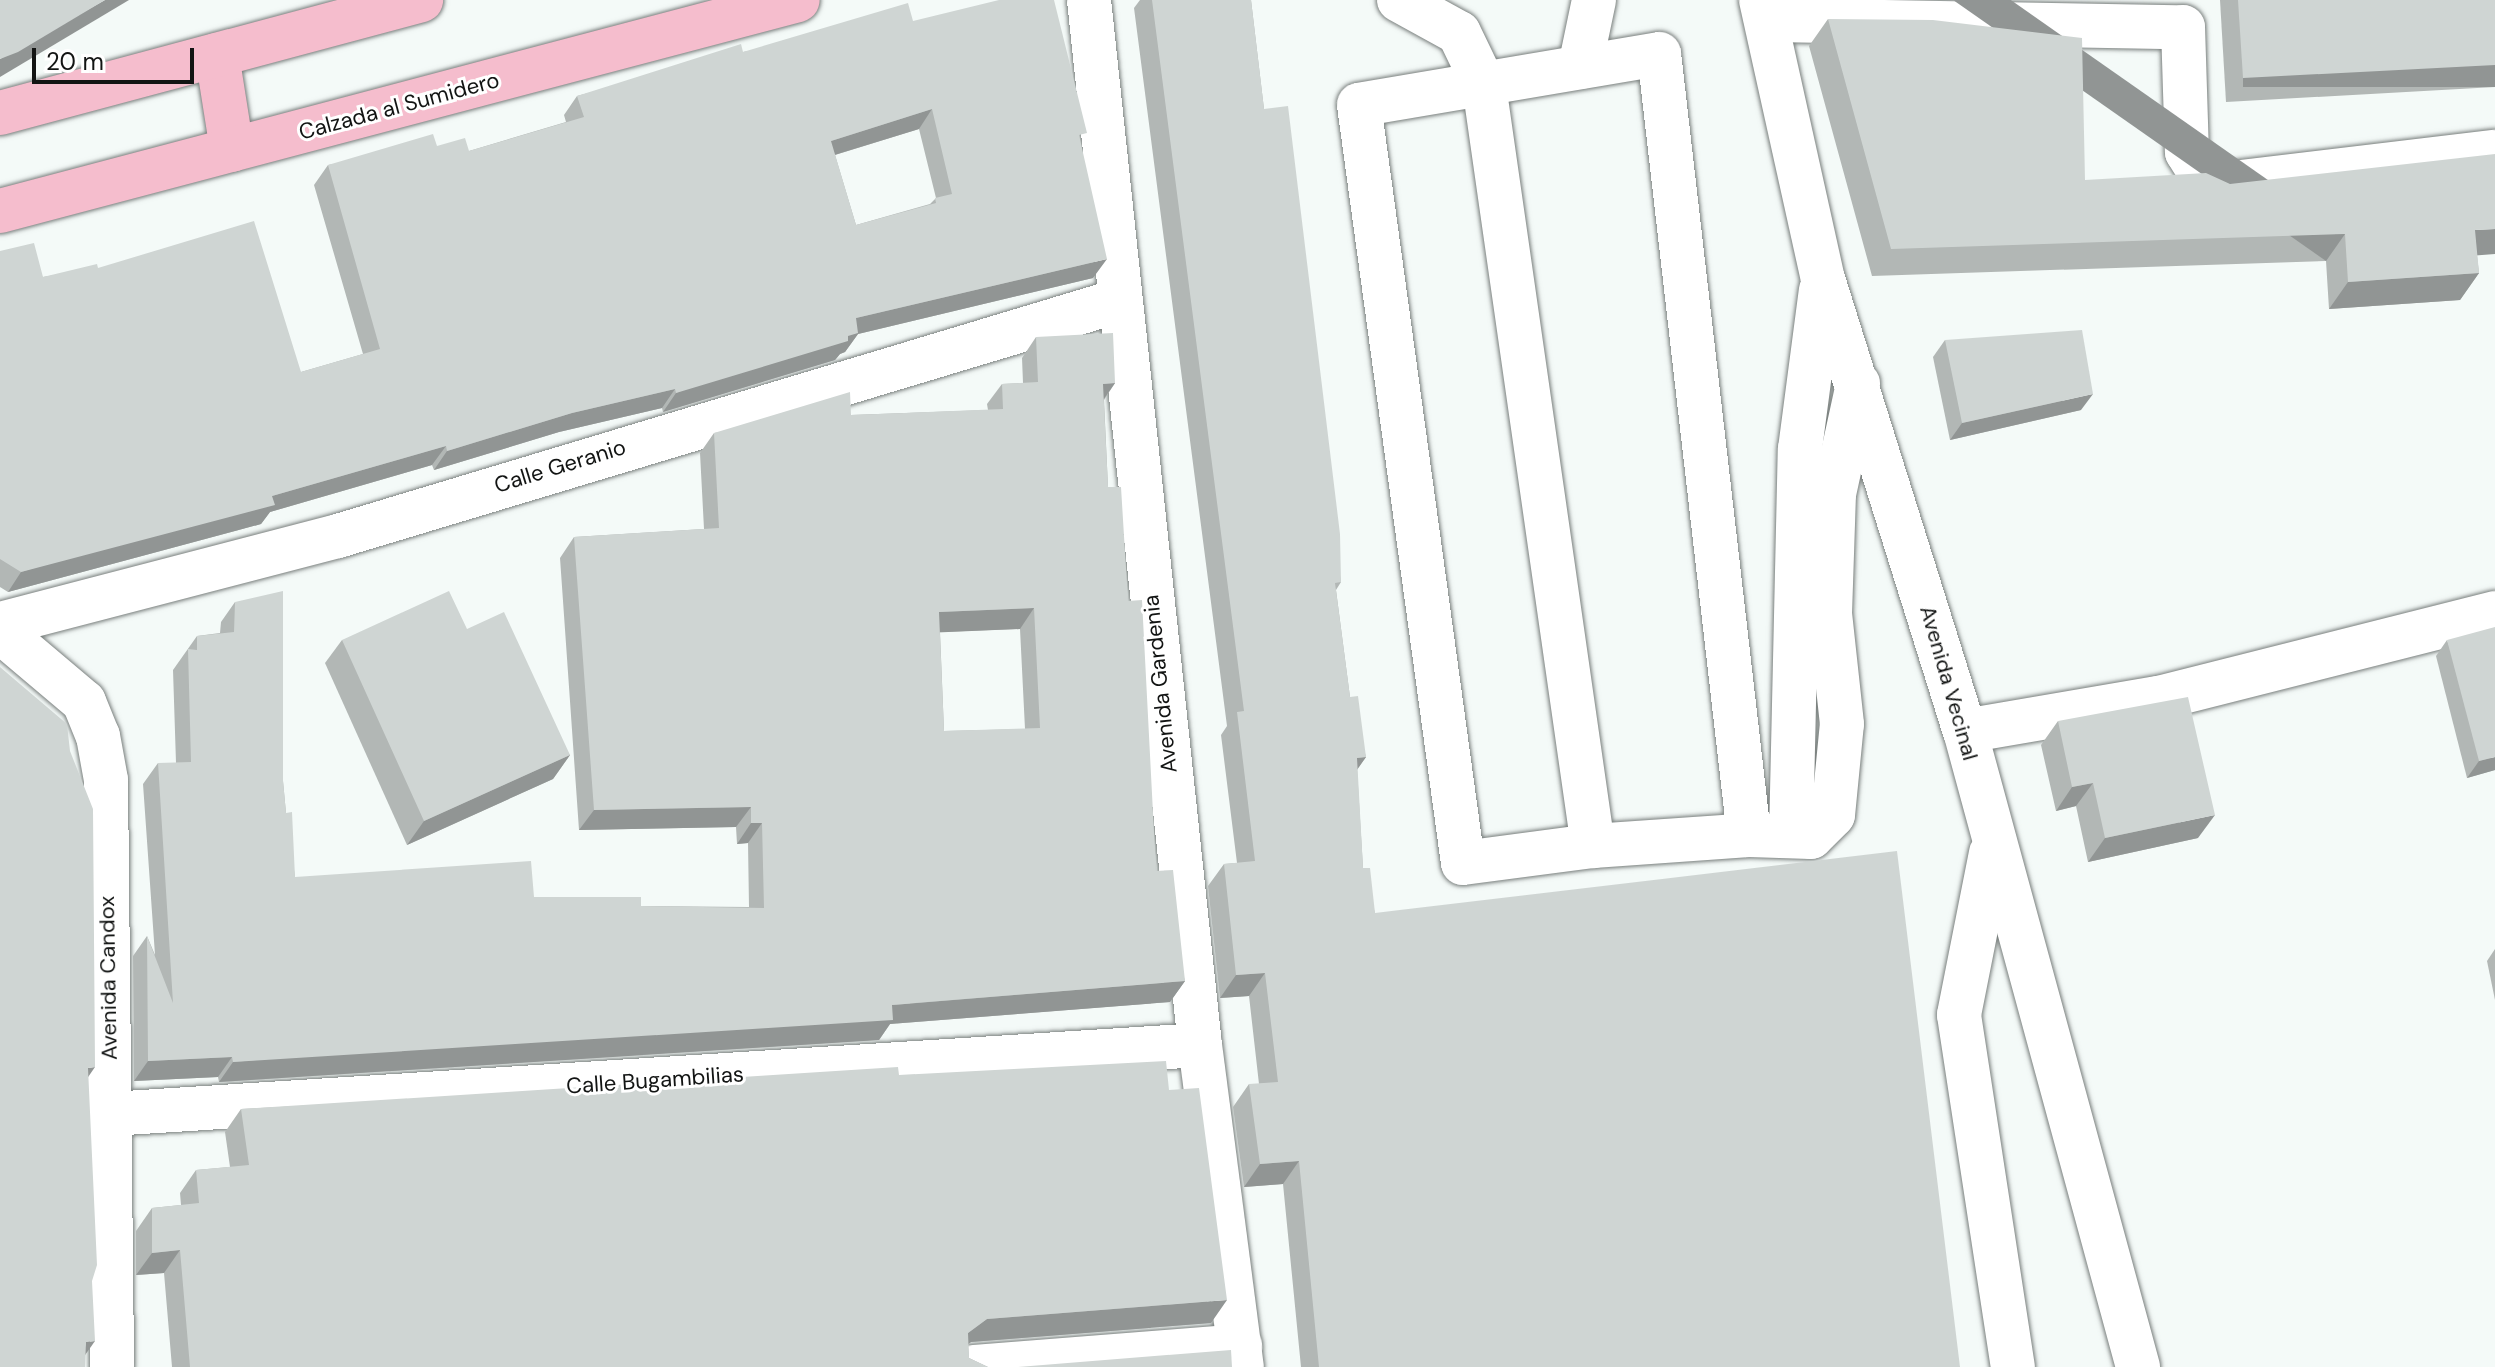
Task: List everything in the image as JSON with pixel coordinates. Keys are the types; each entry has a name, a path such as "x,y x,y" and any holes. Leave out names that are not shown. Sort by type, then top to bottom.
{"main road":[{"path":"0,113 421,0"},
{"name":"Calzada al Sumidero","path":"0,211 798,0"},
{"path":"217,55 232,150"}],"street":[{"name":"Avenida Gardenia","path":"1089,0 1118,301 1200,1045 1241,1356"},
{"path":"1399,0 1459,33 1484,85 1593,846"},
{"path":"1580,67 1594,0"},
{"path":"1764,10 2185,14 2187,152 2208,186 2495,152"},
{"name":"Avenida Vecinal","path":"1764,10 1823,279 1965,731 1992,844 2138,1367"},
{"path":"1770,836 1659,54 1359,105 1463,863 1593,846 1770,836 1811,837 1833,815 1842,724 1830,614 1834,494 1858,384"},
{"path":"1770,836 1800,449 1823,279"},
{"name":"Calle Geranio","path":"0,624 338,536 1118,301"},
{"path":"1965,731 2159,698 2495,613"},
{"name":"Avenida Candox","path":"0,631 84,702 98,736 106,780 112,1367"},
{"path":"1992,844 1959,1015 2013,1367"},
{"name":"Calle Bugambilias","path":"110,1114 1200,1045"},
{"path":"974,1367 1241,1356"}],"building":[{"path":"0,0 105,0 18,52 0,59"},
{"path":"999,0 1054,0 1087,133 1079,135 1107,259 856,318 858,333 848,336 848,341 676,393 675,389 572,413 447,451 446,446 272,496 275,505 21,572 0,559 0,251 34,243 43,277 97,264 98,268 254,221 301,372 380,349 328,165 433,134 437,146 465,138 469,151 584,117 577,96 741,44 743,52 908,3 913,21","holes":["932,109 952,194 935,198 936,203 856,225 831,141"]},
{"path":"1152,0 1251,0 1264,109 1288,106 1340,534 1341,582 1335,583 1350,697 1358,696 1366,757 1357,758 1363,868 1370,868 1375,913 1897,851 1960,1367 1319,1367 1299,1161 1260,1164 1249,1084 1278,1082 1265,973 1236,975 1224,864 1255,861 1237,712 1244,711"},
{"path":"2238,0 2495,0 2495,65 2243,78"},
{"path":"1828,19 1933,20 2082,38 2085,180 2206,173 2230,184 2495,154 2495,229 2475,230 2479,273 2348,282 2345,234 1891,249"},
{"path":"2082,330 2093,394 1962,423 1945,340"},
{"path":"1113,333 1115,383 1103,384 1108,487 1121,487 1128,601 1142,600 1156,871 1173,870 1185,981 892,1005 893,1020 233,1062 232,1057 148,1061 147,936 173,1003 158,763 191,762 188,649 197,650 197,636 234,632 235,602 283,591 283,781 286,813 292,812 295,877 531,861 534,897 641,897 641,906 764,908 762,823 751,823 751,807 594,810 574,537 719,528 714,433 850,392 851,415 1003,409 1002,384 1038,382 1036,337","holes":["1034,608 1040,728 944,731 939,612"]},
{"path":"449,591 467,629 504,612 570,755 424,821 342,640"},
{"path":"2495,627 2495,757 2479,761 2447,640"},
{"path":"0,667 67,724 70,751 93,809 95,1067 88,1068 97,1265 92,1281 95,1341 86,1342 85,1367 0,1367"},
{"path":"2188,697 2215,815 2105,838 2093,783 2072,787 2058,721"},
{"path":"1166,1061 1169,1090 1199,1088 1227,1300 987,1319 968,1333 969,1358 988,1367 190,1367 180,1250 152,1253 152,1208 199,1203 196,1170 249,1165 241,1109 898,1067 899,1075"},
{"path":"1231,1350 1232,1367 1018,1367"}]}
